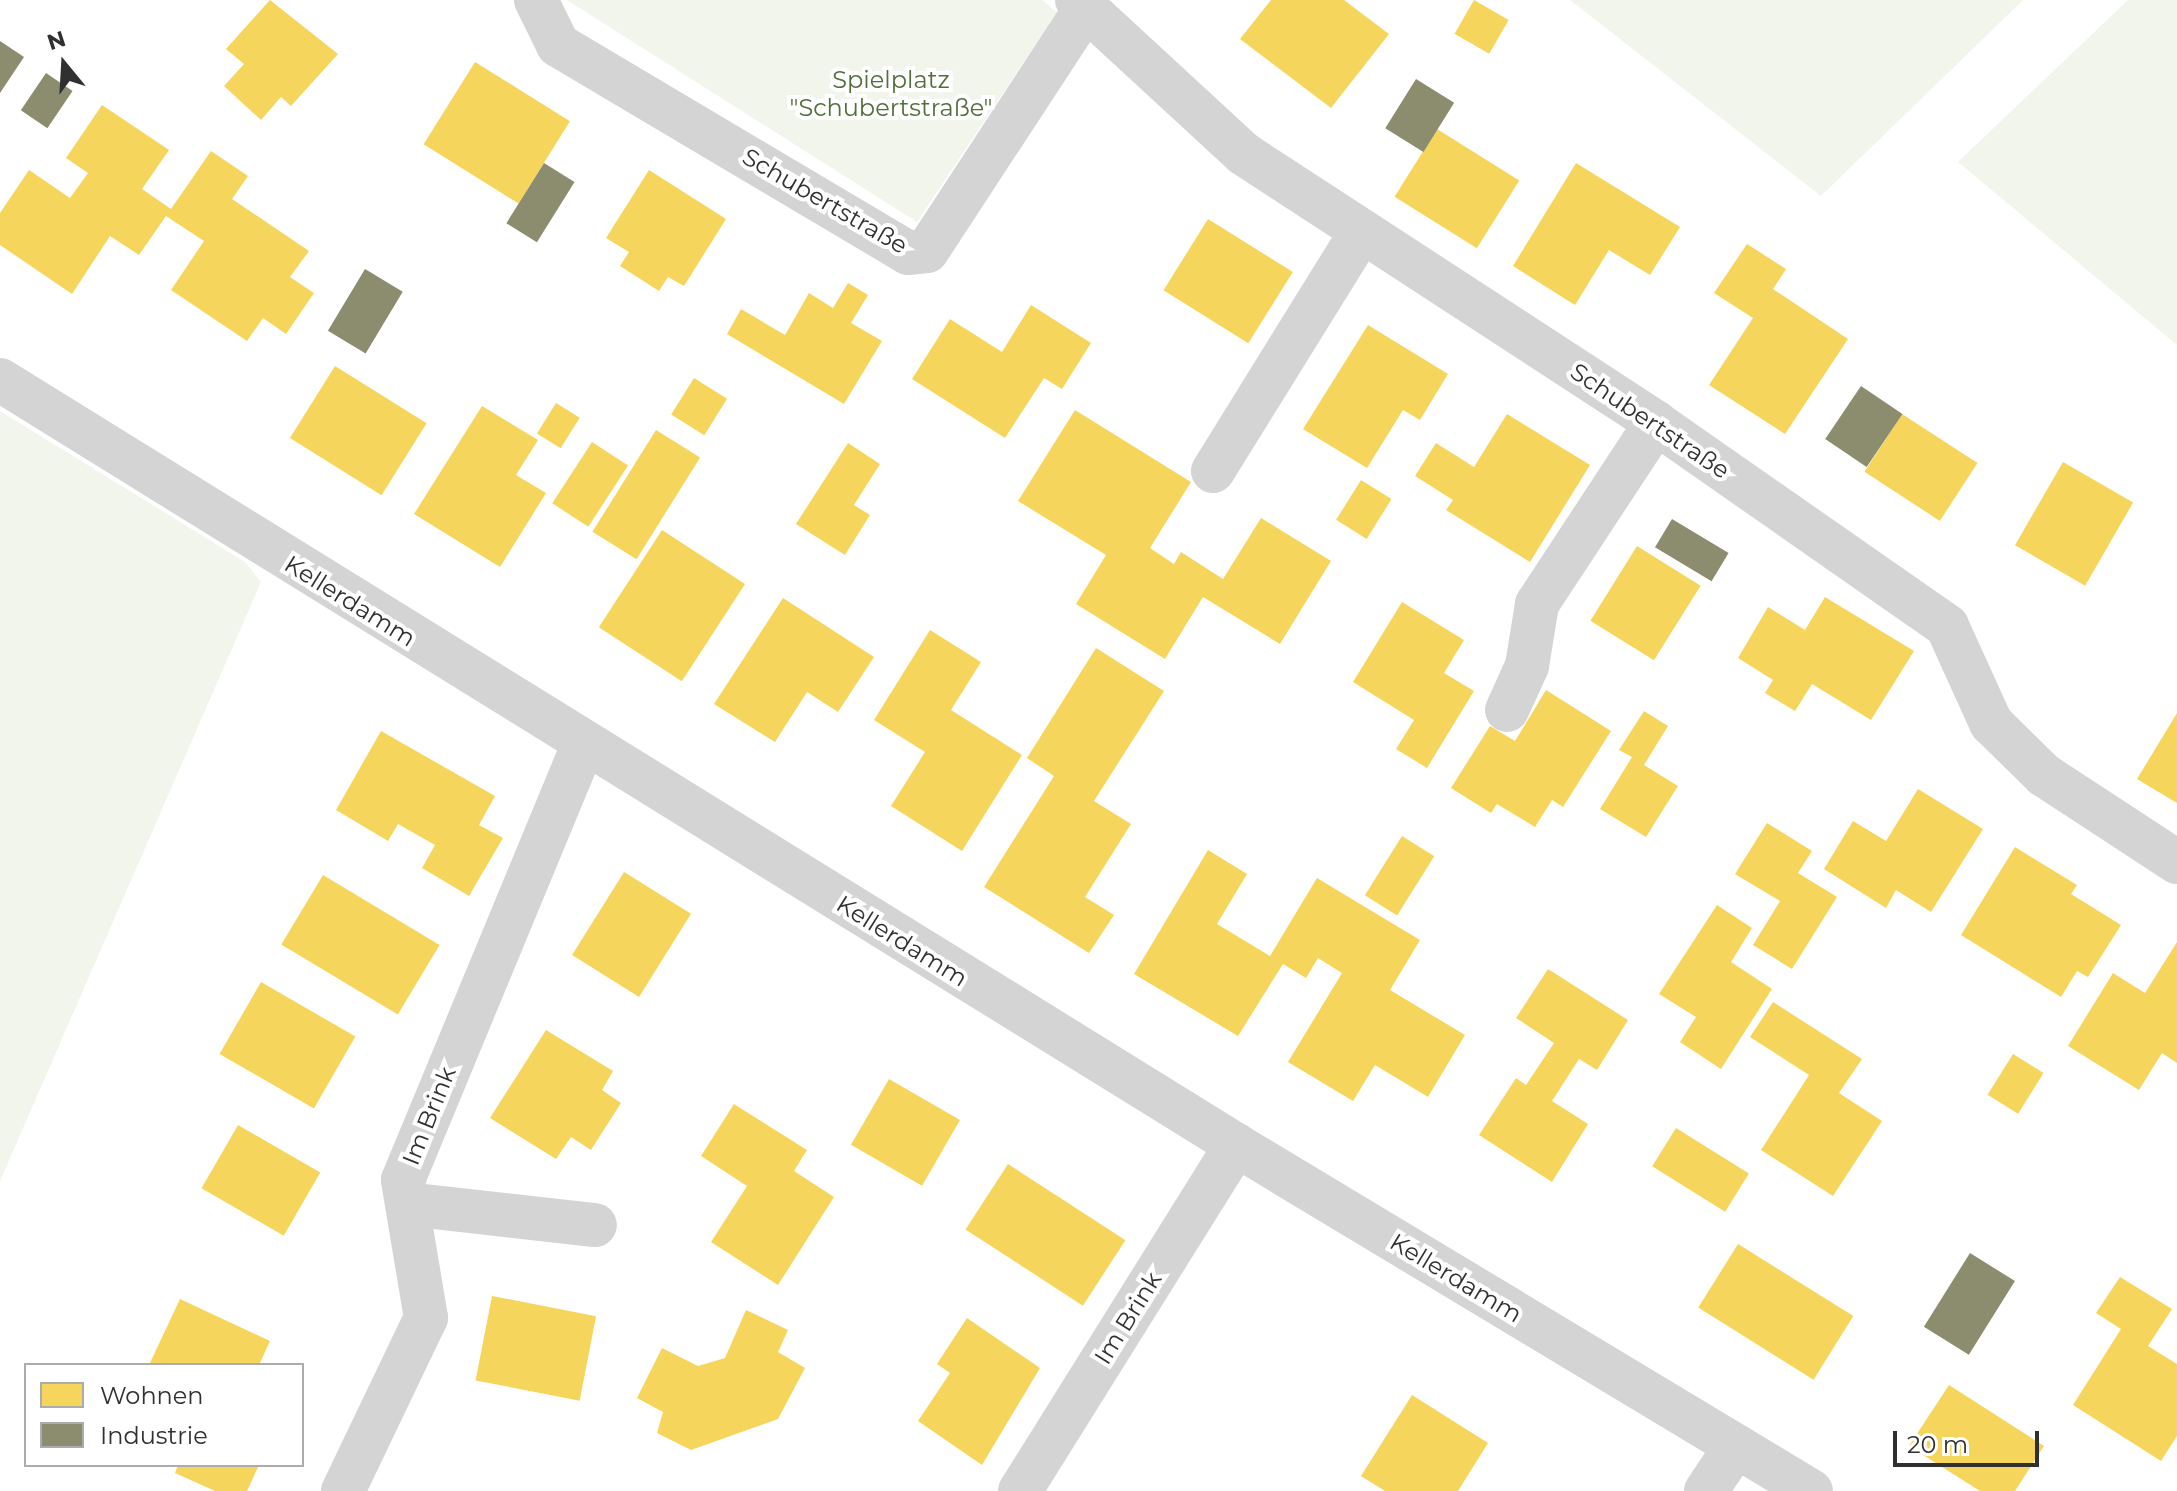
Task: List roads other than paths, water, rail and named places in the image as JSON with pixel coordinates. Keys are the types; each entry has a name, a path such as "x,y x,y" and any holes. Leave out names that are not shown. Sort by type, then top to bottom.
{"street":[{"name":"Schubertstraße","path":"536,0 558,45 908,253 927,251 1082,4 1244,154 1656,423 1947,626 1991,723 2044,775 2177,862"},
{"path":"1213,471 1362,231"},
{"name":"Kellerdamm","path":"0,380 583,745 1236,1145 1811,1491"},
{"path":"1507,710 1527,666 1537,604 1656,423"},
{"name":"Im Brink","path":"343,1491 426,1318 403,1180 583,745"},
{"name":"Im Brink","path":"1020,1491 1236,1145"},
{"path":"407,1204 595,1225"},
{"path":"1706,1491 1736,1446"}],"park label":[{"name":"Spielplatz \"Schubertstraße\"","path":"891,94"}]}
